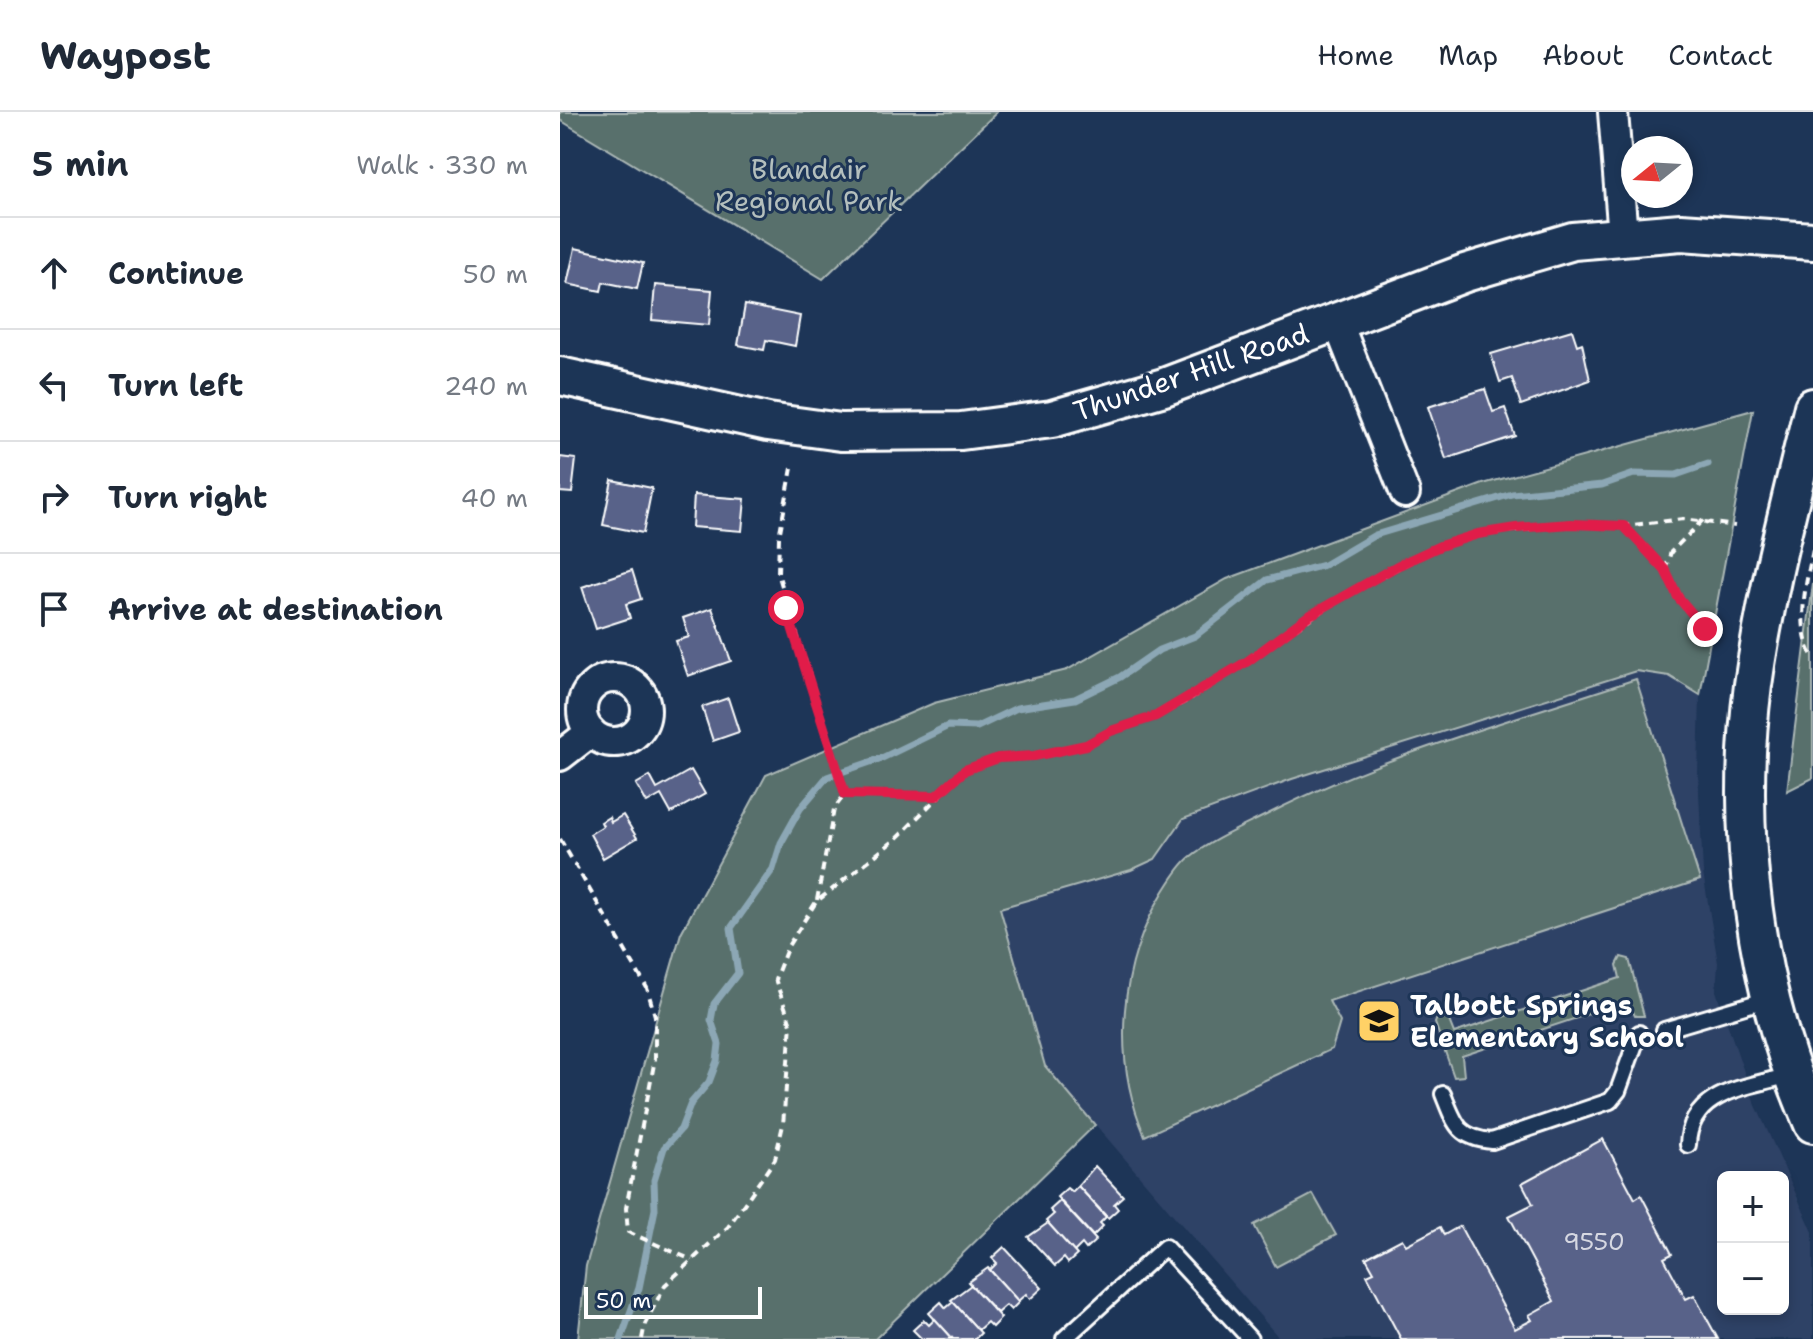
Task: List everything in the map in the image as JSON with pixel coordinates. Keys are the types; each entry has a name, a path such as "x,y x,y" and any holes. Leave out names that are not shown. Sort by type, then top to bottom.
{"street":[{"path":"1613,112 1623,236"},
{"name":"Thunder Hill Road","path":"560,376 768,422 841,432 961,431 1078,413 1164,387 1337,321 1526,254 1573,241 1729,232 1813,241"},
{"path":"1337,321 1405,493"},
{"path":"1813,407 1760,640 1749,745 1747,861 1772,998 1793,1074 1813,1124"},
{"path":"560,756 591,732"}],"lane":[{"path":"1664,1030 1772,998"},
{"path":"1443,1094 1455,1124 1472,1139 1492,1141 1610,1101 1618,1091 1639,1033"},
{"path":"1688,1145 1692,1119 1703,1105 1793,1074"},
{"path":"1064,1339 1165,1247 1250,1339"}],"path":[{"path":"792,468 779,537 778,573 845,794"},
{"path":"1665,570 1671,552 1703,520"},
{"path":"642,1339 645,1324 665,1285 728,1227 775,1159 783,1125 791,1024 775,979 788,946 816,902 896,839 965,770 998,758 1034,756 1086,745 1111,731 1156,716 1248,661 1307,617 1397,566 1440,546 1478,534 1571,524 1624,526 1703,520 1735,526"},
{"path":"1624,526 1665,570 1692,618 1705,629 1718,634"},
{"path":"1813,550 1807,578 1804,634 1813,657"},
{"path":"1804,634 1813,636"},
{"path":"845,794 936,796"},
{"path":"816,902 834,809 845,794"},
{"path":"560,839 647,988 655,1016 655,1059 625,1223 633,1237 692,1260"}],"shaded area":[{"name":"Talbott Springs Elementary School","path":"1636,671 1669,676 1700,695 1698,773 1703,873 1718,963 1716,991 1754,1101 1786,1171 1717,1171 1717,1315 1789,1315 1789,1179 1813,1232 1813,1339 1280,1339 1045,1066 999,908 1131,870 1155,859 1183,819 1292,779"}],"green space":[{"name":"Blandair Regional Park","path":"560,112 997,112 823,279 560,120"},
{"path":"1753,410 1700,695 1669,676 1636,671 1292,779 1183,819 1155,859 1131,870 1000,908 1045,1066 1095,1125 875,1339 578,1339 586,1266 681,933 766,775 934,703 1067,670 1227,579 1483,484"},
{"path":"1813,583 1813,778 1787,791"},
{"path":"1636,679 1700,880 1329,1001 1340,1022 1332,1049 1145,1136 1127,1075 1124,1043 1129,980 1149,919 1186,860 1229,833 1359,773 1450,739"},
{"path":"1621,957 1629,959 1644,1016 1635,1016 1628,1001 1462,1056 1464,1076 1454,1077 1435,1023 1437,1018 1448,1018 1454,1033 1620,978 1617,965"},
{"path":"1313,1194 1336,1235 1276,1267 1254,1225"}],"building":[{"path":"575,248 643,263 637,289 603,282 601,291 567,284"},
{"path":"655,285 712,290 709,325 652,320"},
{"path":"745,305 800,316 795,346 766,340 764,350 738,345"},
{"path":"1572,330 1577,345 1582,343 1590,380 1521,405 1512,378 1500,382 1491,354"},
{"path":"1485,389 1493,412 1505,408 1515,436 1446,459 1428,407"},
{"path":"560,457 576,459 572,493 560,492"},
{"path":"612,480 652,488 643,533 603,525"},
{"path":"694,495 745,499 742,531 692,527"},
{"path":"632,570 641,599 626,604 630,618 596,629 582,587"},
{"path":"712,608 731,661 688,676 676,641 689,637 683,618"},
{"path":"728,698 739,732 713,741 702,707"},
{"path":"691,770 705,794 671,813 661,795 647,803 636,784 650,776 657,789"},
{"path":"623,815 637,838 603,858 590,834 603,826 601,822 609,817 611,822"},
{"path":"1603,1139 1635,1199 1641,1195 1672,1254 1664,1258 1686,1299 1694,1295 1718,1339 1401,1339 1367,1275 1374,1272 1366,1258 1402,1239 1406,1245 1440,1227 1444,1235 1460,1226 1515,1329 1532,1320 1529,1315 1554,1301 1509,1216 1533,1204 1522,1183"},
{"path":"1095,1166 1123,1196 1114,1204 1118,1209 1108,1218 1078,1186"},
{"path":"1078,1186 1106,1217 1100,1223 1103,1226 1093,1236 1057,1197 1067,1188 1072,1192"},
{"path":"1060,1201 1096,1240 1086,1249 1082,1244 1074,1252 1046,1221 1054,1214 1050,1210"},
{"path":"1048,1223 1077,1255 1068,1263 1064,1258 1055,1266 1028,1237"},
{"path":"1004,1247 1042,1288 1030,1299 1026,1294 1018,1301 990,1270 997,1263 992,1258"},
{"path":"988,1268 1019,1302 1011,1310 1006,1305 997,1313 968,1282"},
{"path":"971,1285 1001,1318 992,1327 987,1322 978,1330 951,1300"},
{"path":"941,1302 946,1308 953,1302 981,1333 975,1339 953,1339 929,1313"},
{"path":"935,1319 953,1339 922,1339 913,1330 924,1320 929,1325"}],"waterway":[{"path":"621,1339 639,1288 655,1209 654,1180 664,1148 681,1129 691,1103 709,1082 717,1061 719,1044 711,1020 714,1004 738,973 731,928 773,869 781,843 800,809 827,777 882,758 948,726 977,727 1017,708 1075,699 1120,677 1159,650 1195,636 1267,580 1324,565 1375,535 1512,494 1602,485 1634,474 1676,475 1708,464"}],"place":[{"name":"Talbott Springs Elementary School","path":"1379,1021"}],"route":[{"path":"786,608 845,794 936,796 965,770 998,758 1034,756 1086,745 1111,731 1156,716 1188,700 1307,617 1397,566 1440,546 1478,534 1571,524 1624,526 1665,570 1692,618 1705,629"}]}
